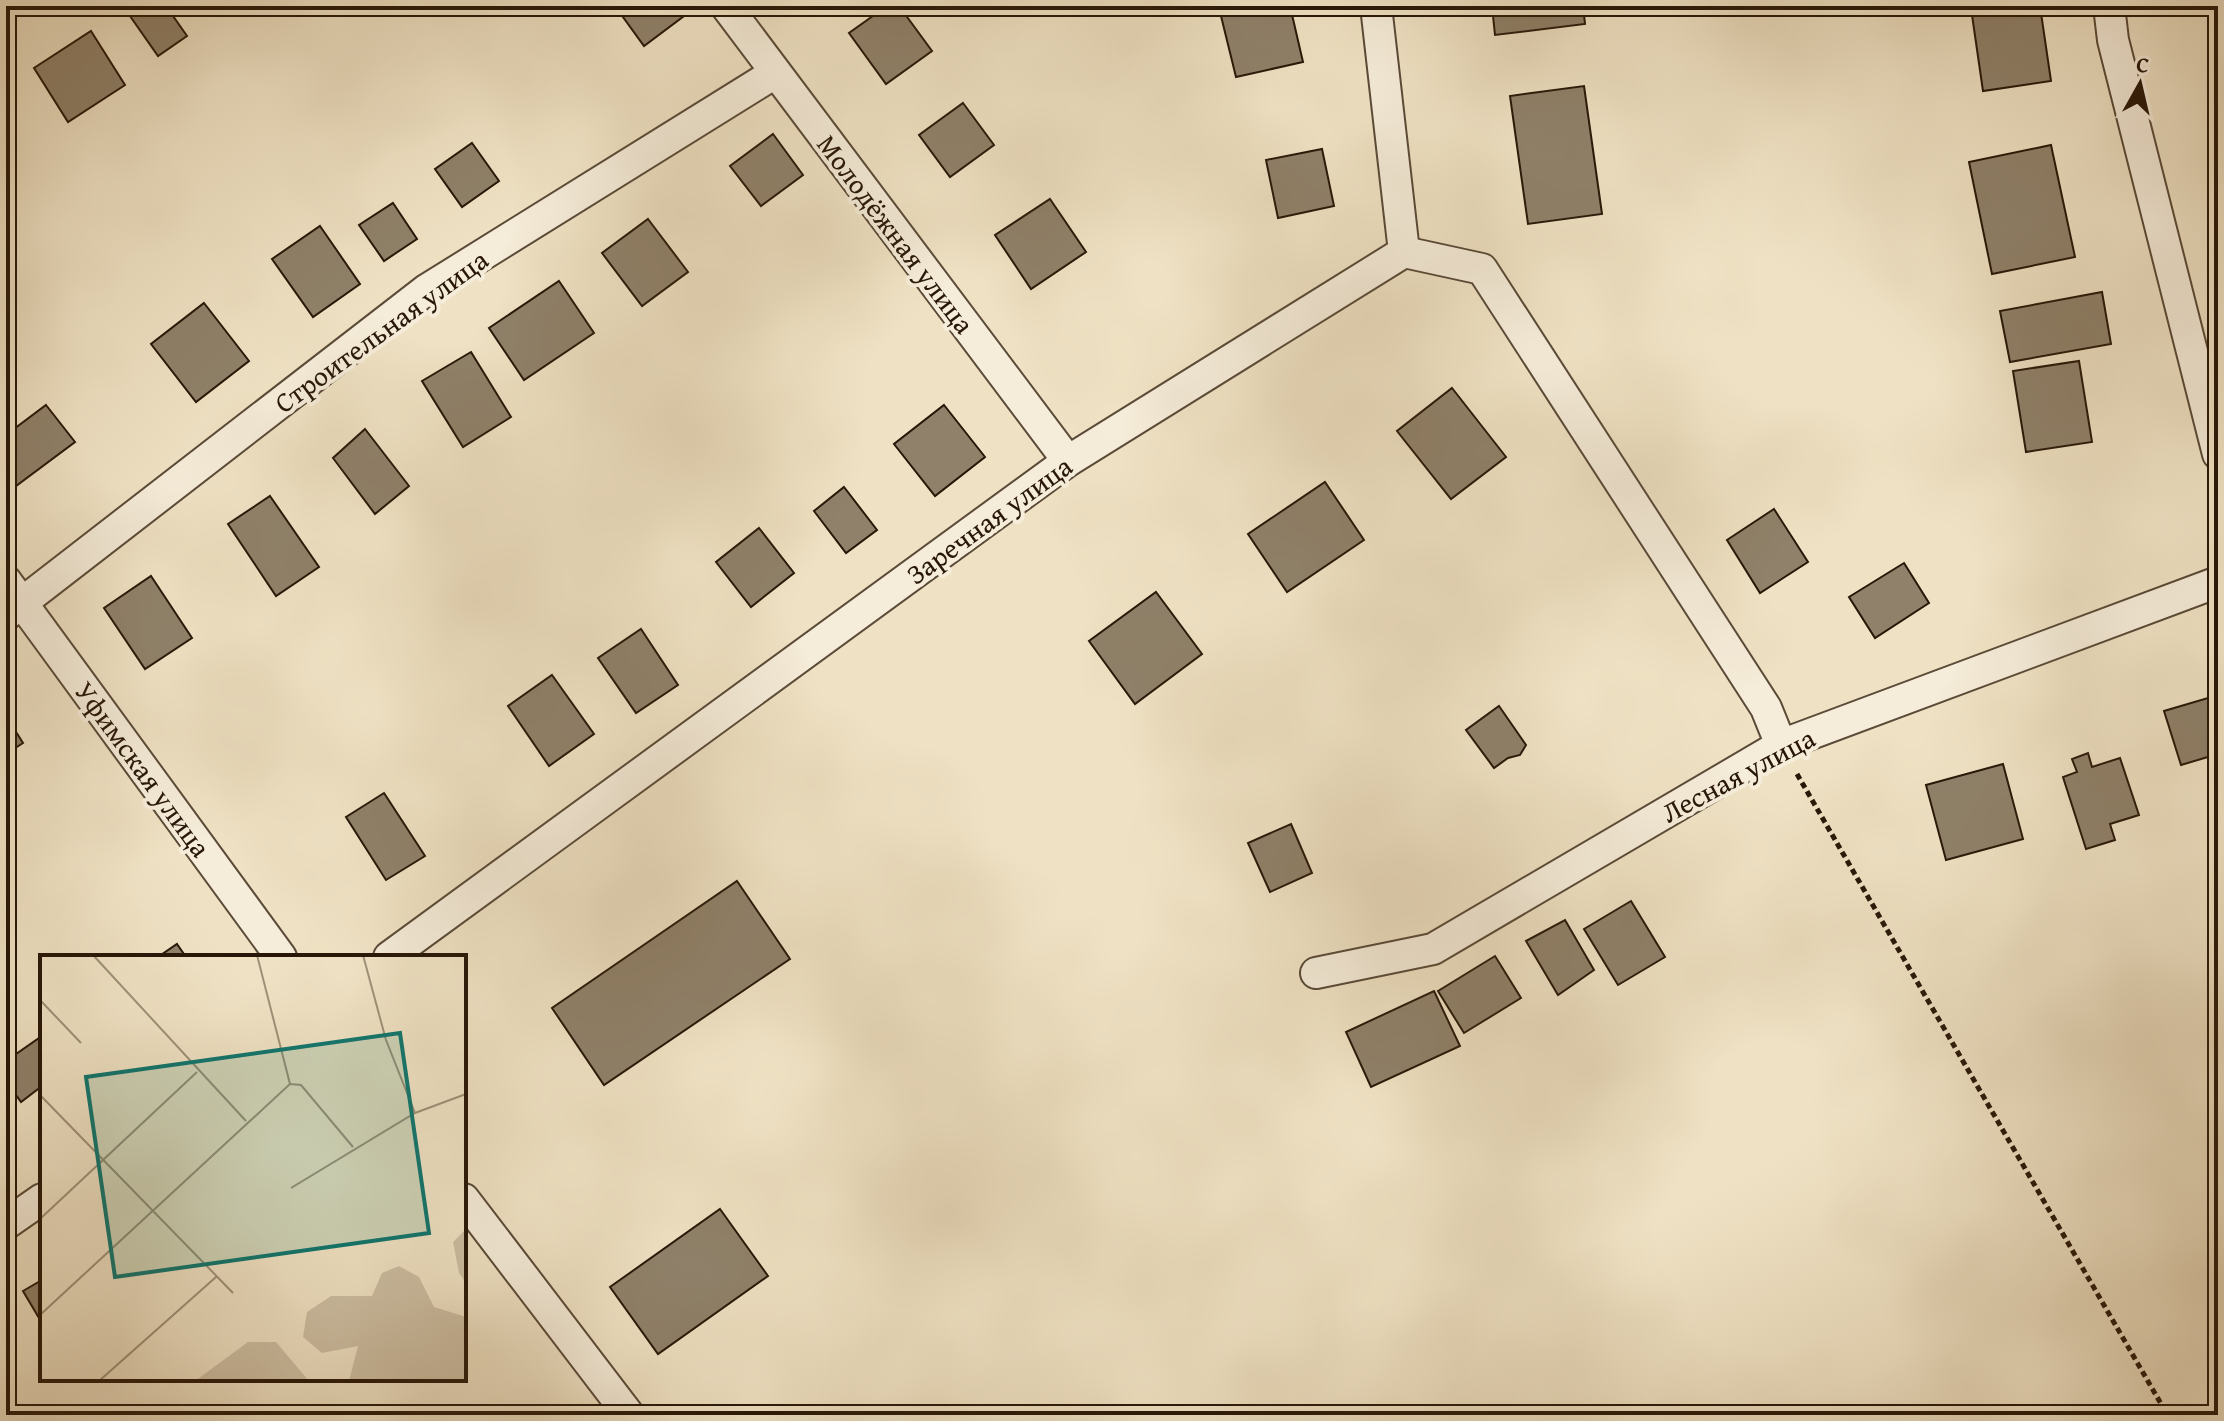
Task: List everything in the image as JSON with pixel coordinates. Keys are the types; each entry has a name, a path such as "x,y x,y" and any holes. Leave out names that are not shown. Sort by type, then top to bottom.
{"street":[{"name":"Молодёжная улица","path":"726,6 1068,461"},
{"path":"1376,6 1404,252 1482,269 1766,708 1781,745"},
{"path":"2109,6 2113,40 2218,454"},
{"name":"Строительная улица","path":"11,600 426,290 775,73"},
{"name":"Заречная улица","path":"392,955 1068,461 1404,252"},
{"name":"Лесная улица","path":"1316,973 1433,949 1781,745 2218,582"},
{"name":"Уфимская улица","path":"11,600 279,955"},
{"path":"6,1224 40,1200"},
{"path":"466,1202 629,1415"}],"path":[{"path":"1781,745 2164,1409"}],"building":[{"path":"123,6 166,6 187,36 158,56"},
{"path":"615,6 682,6 688,13 644,46"},
{"path":"887,6 899,6 932,51 886,84 849,33"},
{"path":"1265,6 1290,6 1303,62 1236,77 1221,16"},
{"path":"1492,6 1583,6 1585,24 1495,35"},
{"path":"2040,6 2051,81 1983,91 1971,8"},
{"path":"91,31 125,85 68,122 34,68"},
{"path":"1584,86 1602,214 1528,224 1510,96"},
{"path":"963,103 994,145 950,177 919,135"},
{"path":"773,134 803,175 761,206 730,166"},
{"path":"472,143 499,181 462,207 435,169"},
{"path":"2051,145 2075,257 1992,274 1969,162"},
{"path":"1322,149 1334,206 1278,218 1266,160"},
{"path":"1050,199 1086,252 1031,289 995,235"},
{"path":"393,203 417,239 384,261 359,225"},
{"path":"648,219 688,272 642,306 602,253"},
{"path":"320,226 360,284 313,317 272,259"},
{"path":"559,281 594,333 524,380 489,328"},
{"path":"2102,292 2111,344 2010,362 2000,311"},
{"path":"204,303 249,361 196,402 151,344"},
{"path":"471,352 511,417 463,447 422,381"},
{"path":"2079,361 2092,442 2026,452 2013,371"},
{"path":"1452,388 1506,457 1451,499 1397,431"},
{"path":"46,405 75,442 16,486 6,472 6,435"},
{"path":"944,405 985,457 935,496 894,444"},
{"path":"365,429 409,486 375,514 333,458"},
{"path":"1325,482 1364,540 1287,592 1248,534"},
{"path":"844,487 877,530 846,553 814,511"},
{"path":"270,496 319,567 276,596 228,524"},
{"path":"1774,509 1808,562 1760,593 1727,540"},
{"path":"759,528 794,573 751,607 716,562"},
{"path":"1904,563 1929,603 1875,638 1849,597"},
{"path":"151,576 192,638 145,669 104,608"},
{"path":"1156,592 1202,654 1135,704 1089,641"},
{"path":"641,629 678,685 636,713 598,658"},
{"path":"552,675 594,734 549,766 508,706"},
{"path":"2218,695 2218,754 2181,765 2164,711"},
{"path":"1499,706 1526,745 1520,755 1508,758 1494,768 1466,730"},
{"path":"6,716 23,743 6,754"},
{"path":"2088,753 2092,767 2120,758 2139,815 2110,824 2115,840 2086,849 2063,777 2077,772 2072,759"},
{"path":"2003,764 2023,839 1946,860 1926,785"},
{"path":"384,793 425,856 386,880 346,817"},
{"path":"1291,824 1312,873 1270,892 1248,843"},
{"path":"737,881 790,959 604,1085 552,1008"},
{"path":"1631,901 1665,957 1618,985 1584,929"},
{"path":"1565,920 1594,970 1558,995 1526,941"},
{"path":"177,944 185,955 161,955"},
{"path":"1495,956 1521,998 1464,1033 1438,991"},
{"path":"1434,991 1460,1046 1371,1087 1346,1032"},
{"path":"40,1037 40,1088 21,1102 6,1081 6,1061"},
{"path":"720,1209 768,1276 658,1354 610,1287"},
{"path":"40,1281 40,1320 23,1291"}]}
